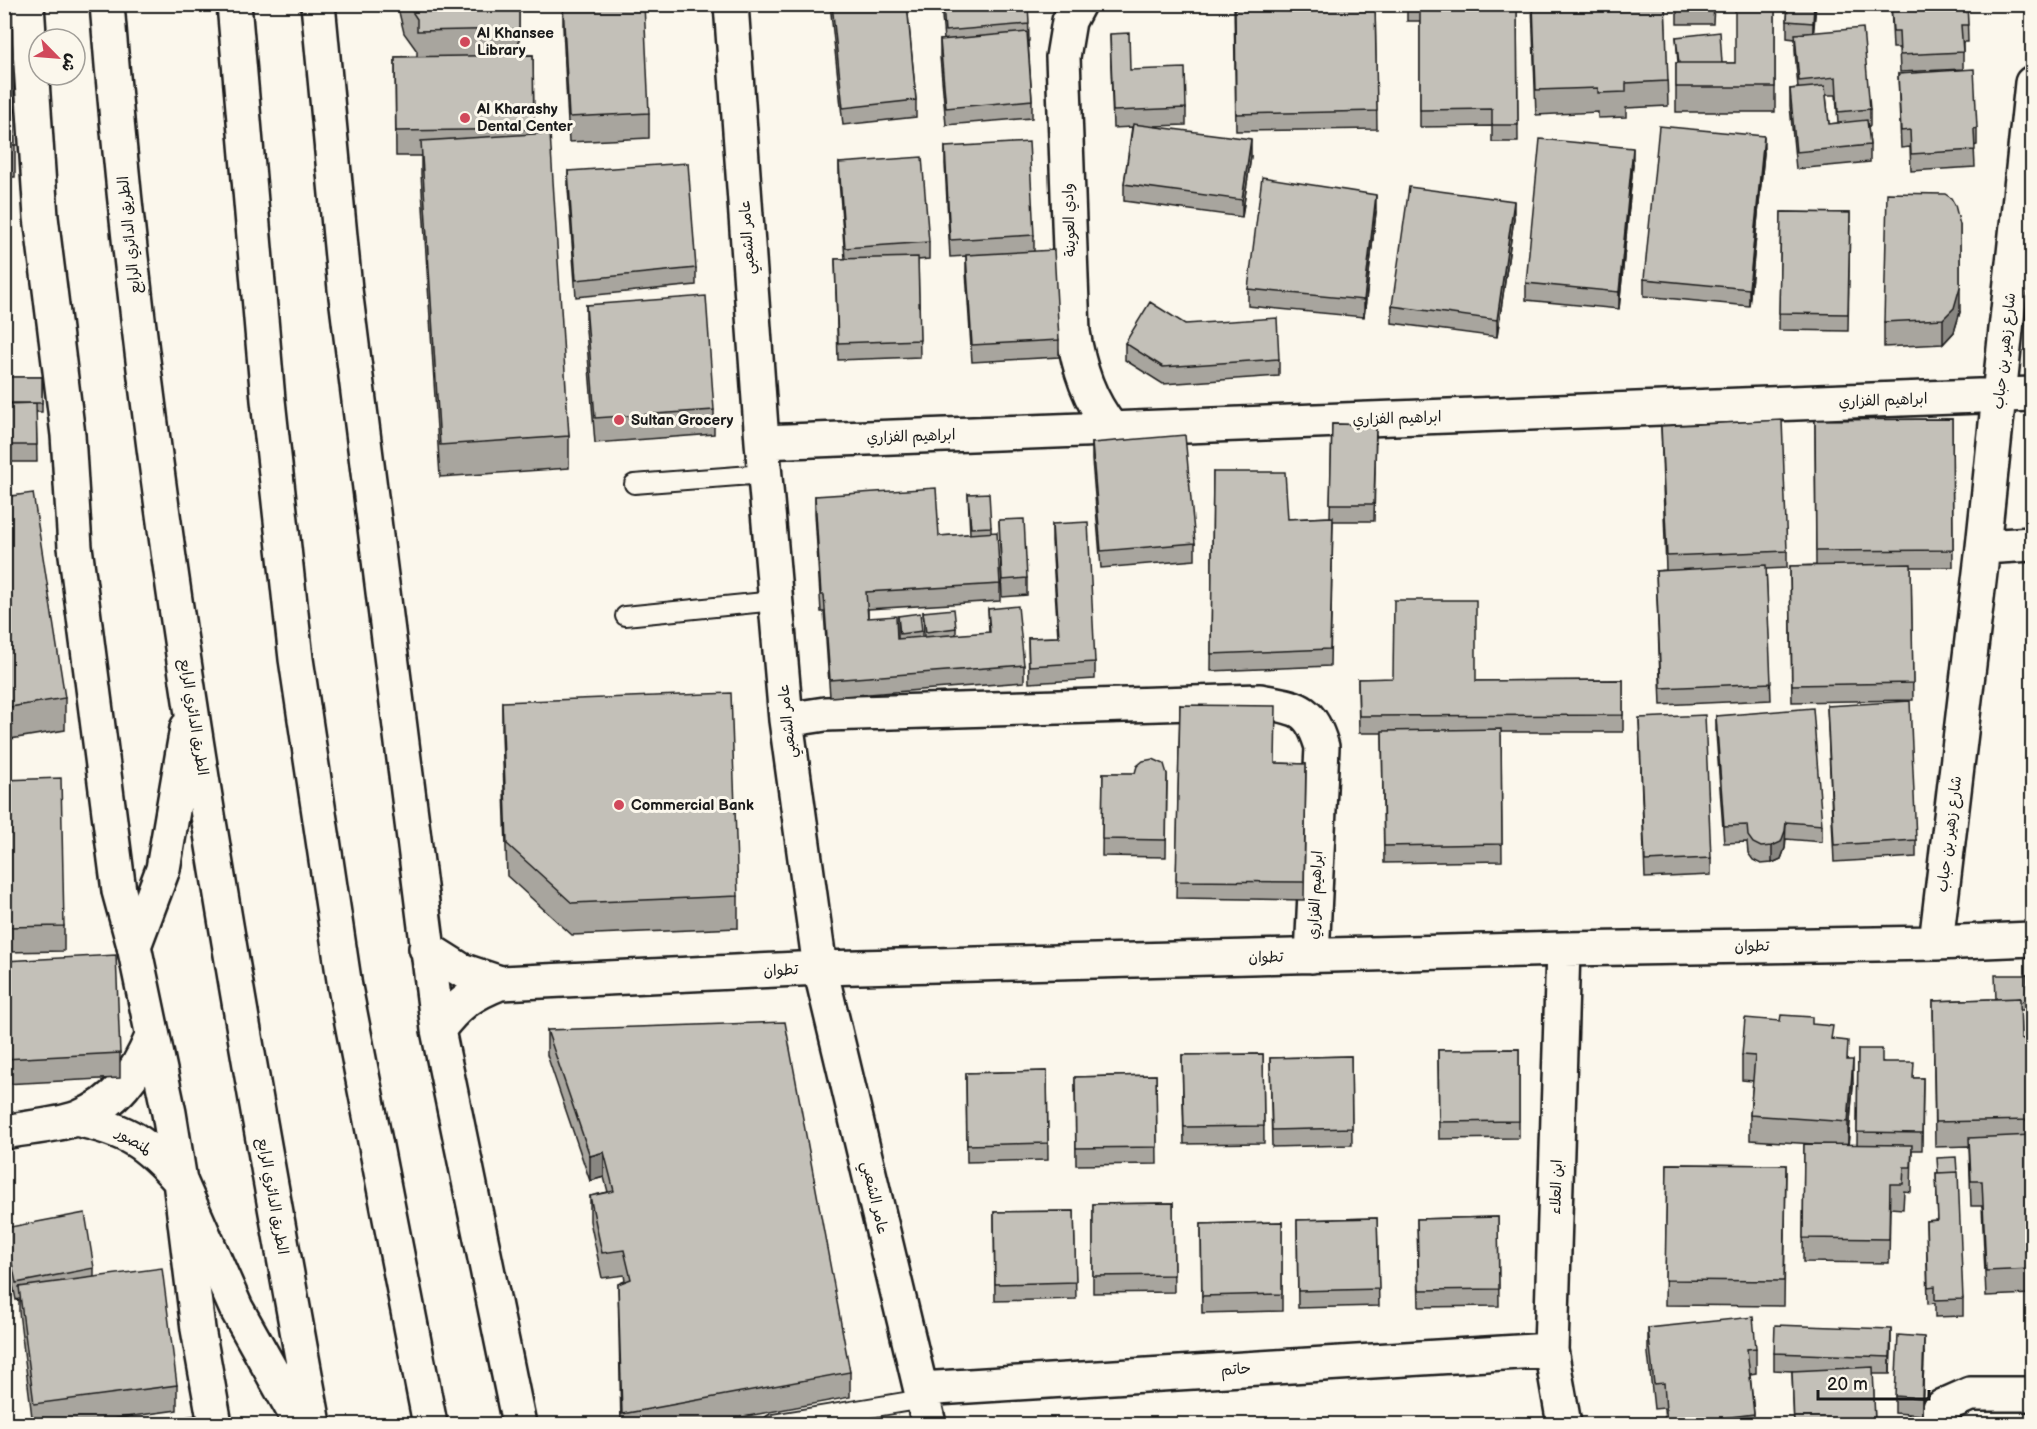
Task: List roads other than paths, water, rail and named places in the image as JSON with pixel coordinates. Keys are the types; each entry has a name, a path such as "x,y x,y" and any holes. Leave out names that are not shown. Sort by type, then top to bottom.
{"street":[{"path":"27,4 41,217 68,435 75,547 119,891 134,946 169,1113 180,1181 198,1329 215,1425"},
{"name":"الطريق الدائري الرابع","path":"107,4 139,335 191,703 246,1049 314,1425"},
{"path":"234,4 268,400 296,659 345,987 430,1425"},
{"path":"318,4 345,289 426,948 438,1030 519,1425"},
{"name":"عامر الشعبي","path":"731,4 775,601 786,720 820,968 924,1404"},
{"name":"وادي العوينة","path":"1078,4 1069,21 1063,57 1073,332 1077,361 1086,388 1099,413 1112,429"},
{"name":"شارع زهير بن حباب","path":"1936,943 1983,547 2032,83"},
{"name":"ابراهيم الفزاري","path":"762,442 2032,394"},
{"path":"1983,547 2032,544"},
{"name":"ابراهيم الفزاري","path":"786,720 825,714 1260,702 1287,706 1305,713 1316,726 1322,747 1312,956"},
{"path":"134,946 163,869 191,703"},
{"name":"تطوان","path":"438,1030 464,1000 500,983 820,968 2032,939"},
{"name":"تطوان","path":"426,948 461,970 500,983"},
{"name":"ابن العلاء","path":"1563,949 1551,1350 1564,1425"},
{"name":"لمنصور","path":"4,1132 76,1119 102,1106 124,1087 141,1064 152,1037"},
{"name":"لمنصور","path":"76,1119 107,1126 135,1139 160,1158 180,1181"},
{"path":"180,1181 236,1308 301,1425"},
{"name":"حاتم","path":"924,1404 1551,1350"},
{"path":"1924,1424 1944,1406 1970,1394 2032,1394"}],"lane":[{"path":"634,484 764,474"},
{"path":"625,616 775,601"},
{"path":"773,1425 924,1404"}],"place":[{"name":"Al Khansee Library","path":"465,42"},
{"name":"Al Kharashy Dental Center","path":"465,118"},
{"name":"Sultan Grocery","path":"619,420"},
{"name":"Commercial Bank","path":"619,805"}]}
